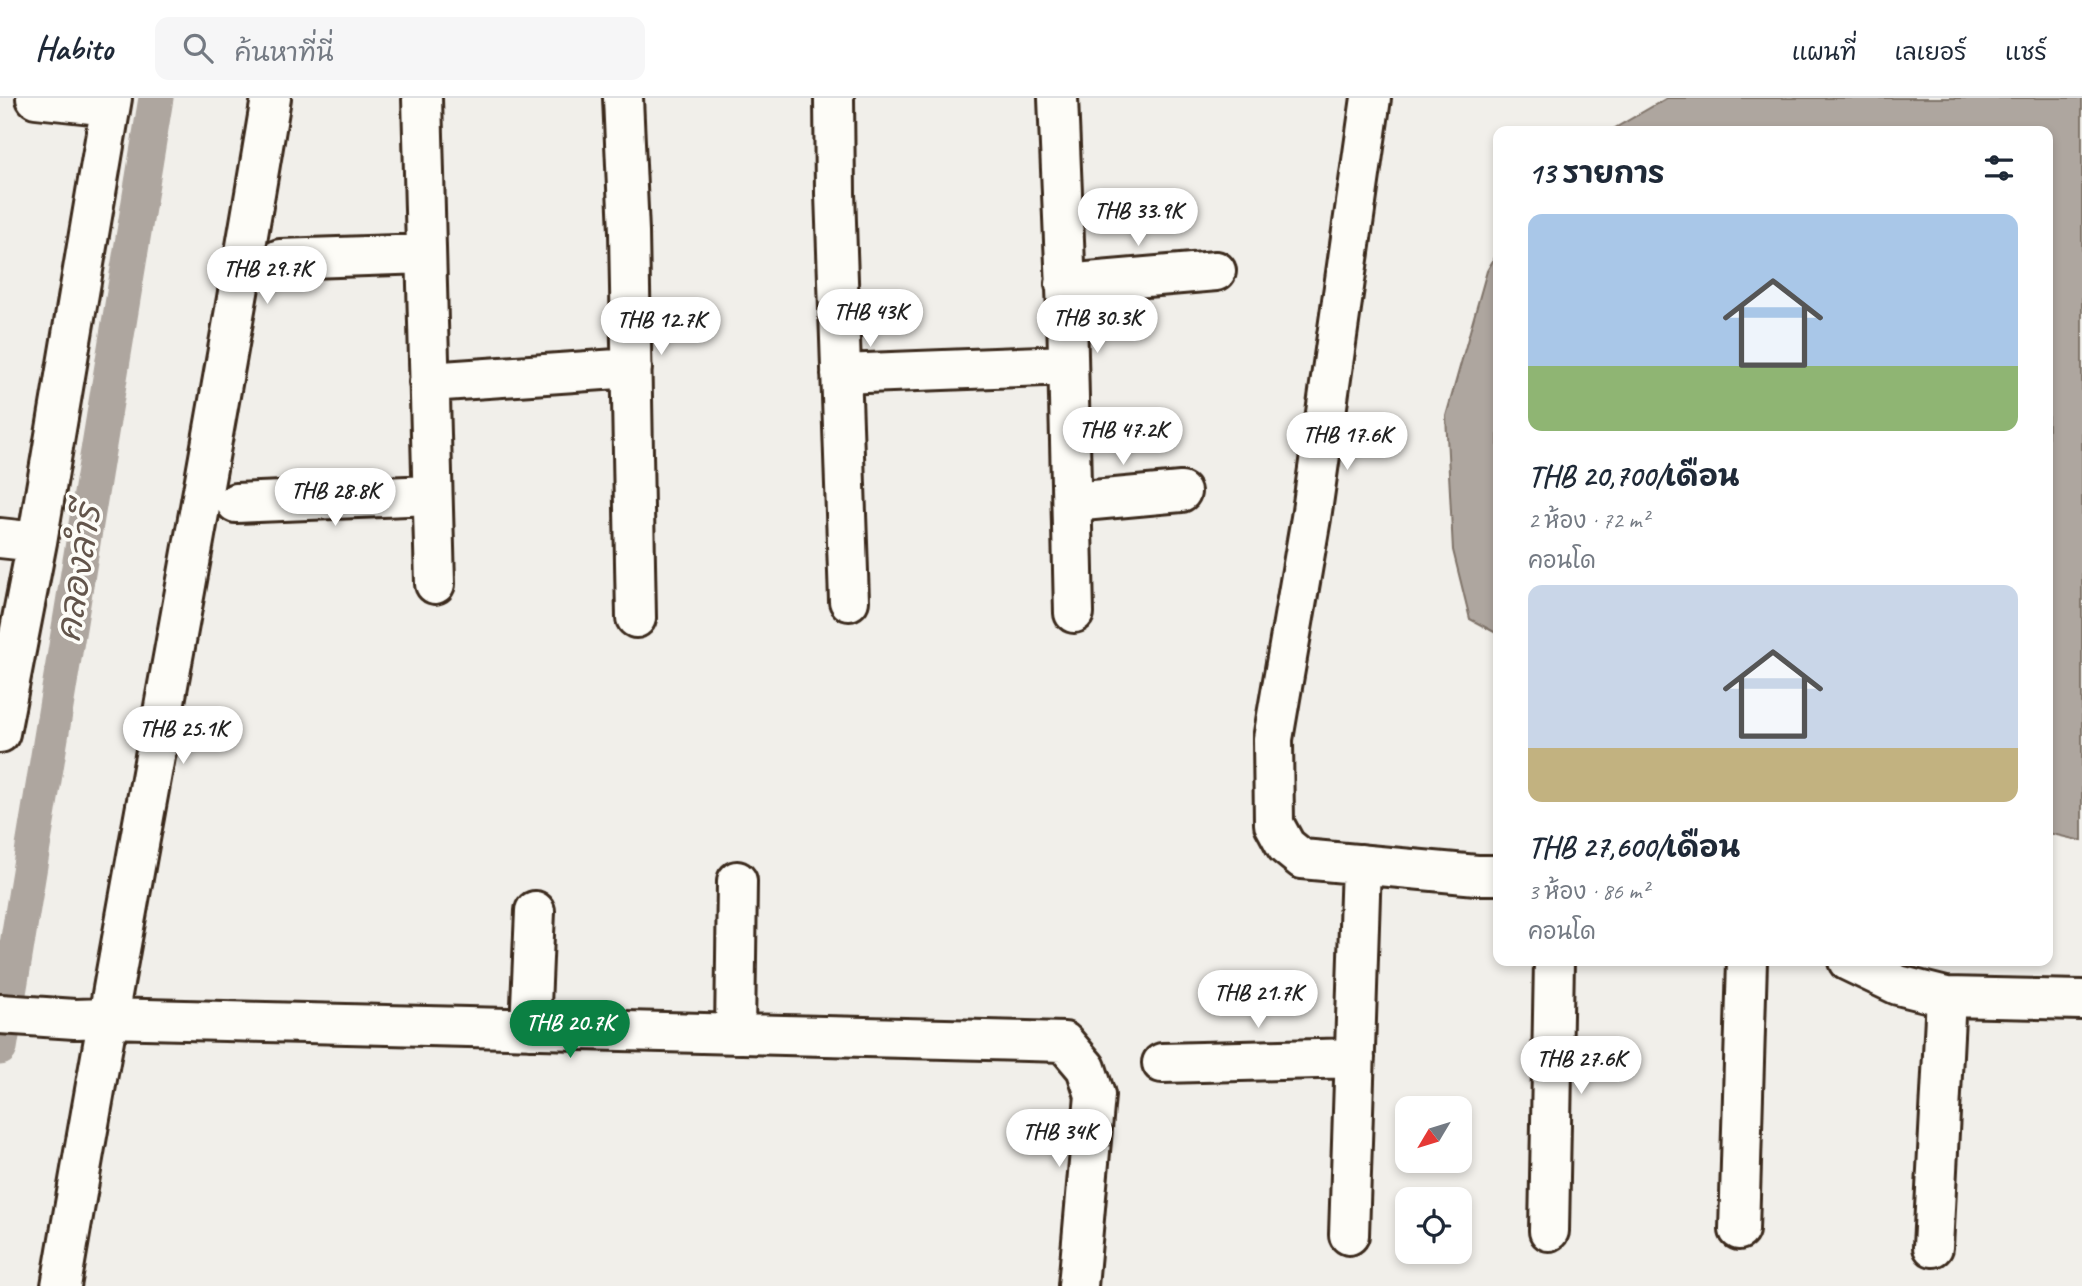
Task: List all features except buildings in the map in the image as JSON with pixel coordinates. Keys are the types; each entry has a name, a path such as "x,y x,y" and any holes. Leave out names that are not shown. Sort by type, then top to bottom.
{"street":[{"path":"0,733 8,654 37,542 111,102 36,98"},
{"path":"61,1286 91,1019 202,504 271,98"},
{"path":"422,98 435,584"},
{"path":"623,98 629,232 636,618"},
{"path":"834,98 835,207 849,601"},
{"path":"1058,98 1074,613"},
{"path":"1371,98 1311,518 1273,738 1274,824 1286,846 1302,859 1493,875"},
{"path":"280,259 425,254"},
{"path":"1065,284 1216,271"},
{"path":"841,374 1068,365"},
{"path":"429,382 632,368"},
{"path":"1072,502 1181,492"},
{"path":"236,503 432,495"},
{"path":"0,538 37,542"},
{"path":"1349,1235 1360,864"},
{"path":"735,1034 737,881"},
{"path":"530,1029 534,911"},
{"path":"1549,1231 1554,966"},
{"path":"1740,1230 1747,966"},
{"path":"1858,966 1898,985 1946,997 2082,1000"},
{"path":"1933,1247 1946,997"},
{"path":"0,1014 91,1019 1064,1042 1086,1068 1095,1096 1078,1286"},
{"path":"1163,1063 1355,1058"}],"shaded area":[{"path":"1667,98 2082,98 2082,841 2053,834 2053,126 1619,126"},
{"path":"1493,261 1493,631 1470,619 1453,550 1446,416 1487,271"}],"waterway":[{"name":"คลองลำรี","path":"0,1048 156,98"}]}
